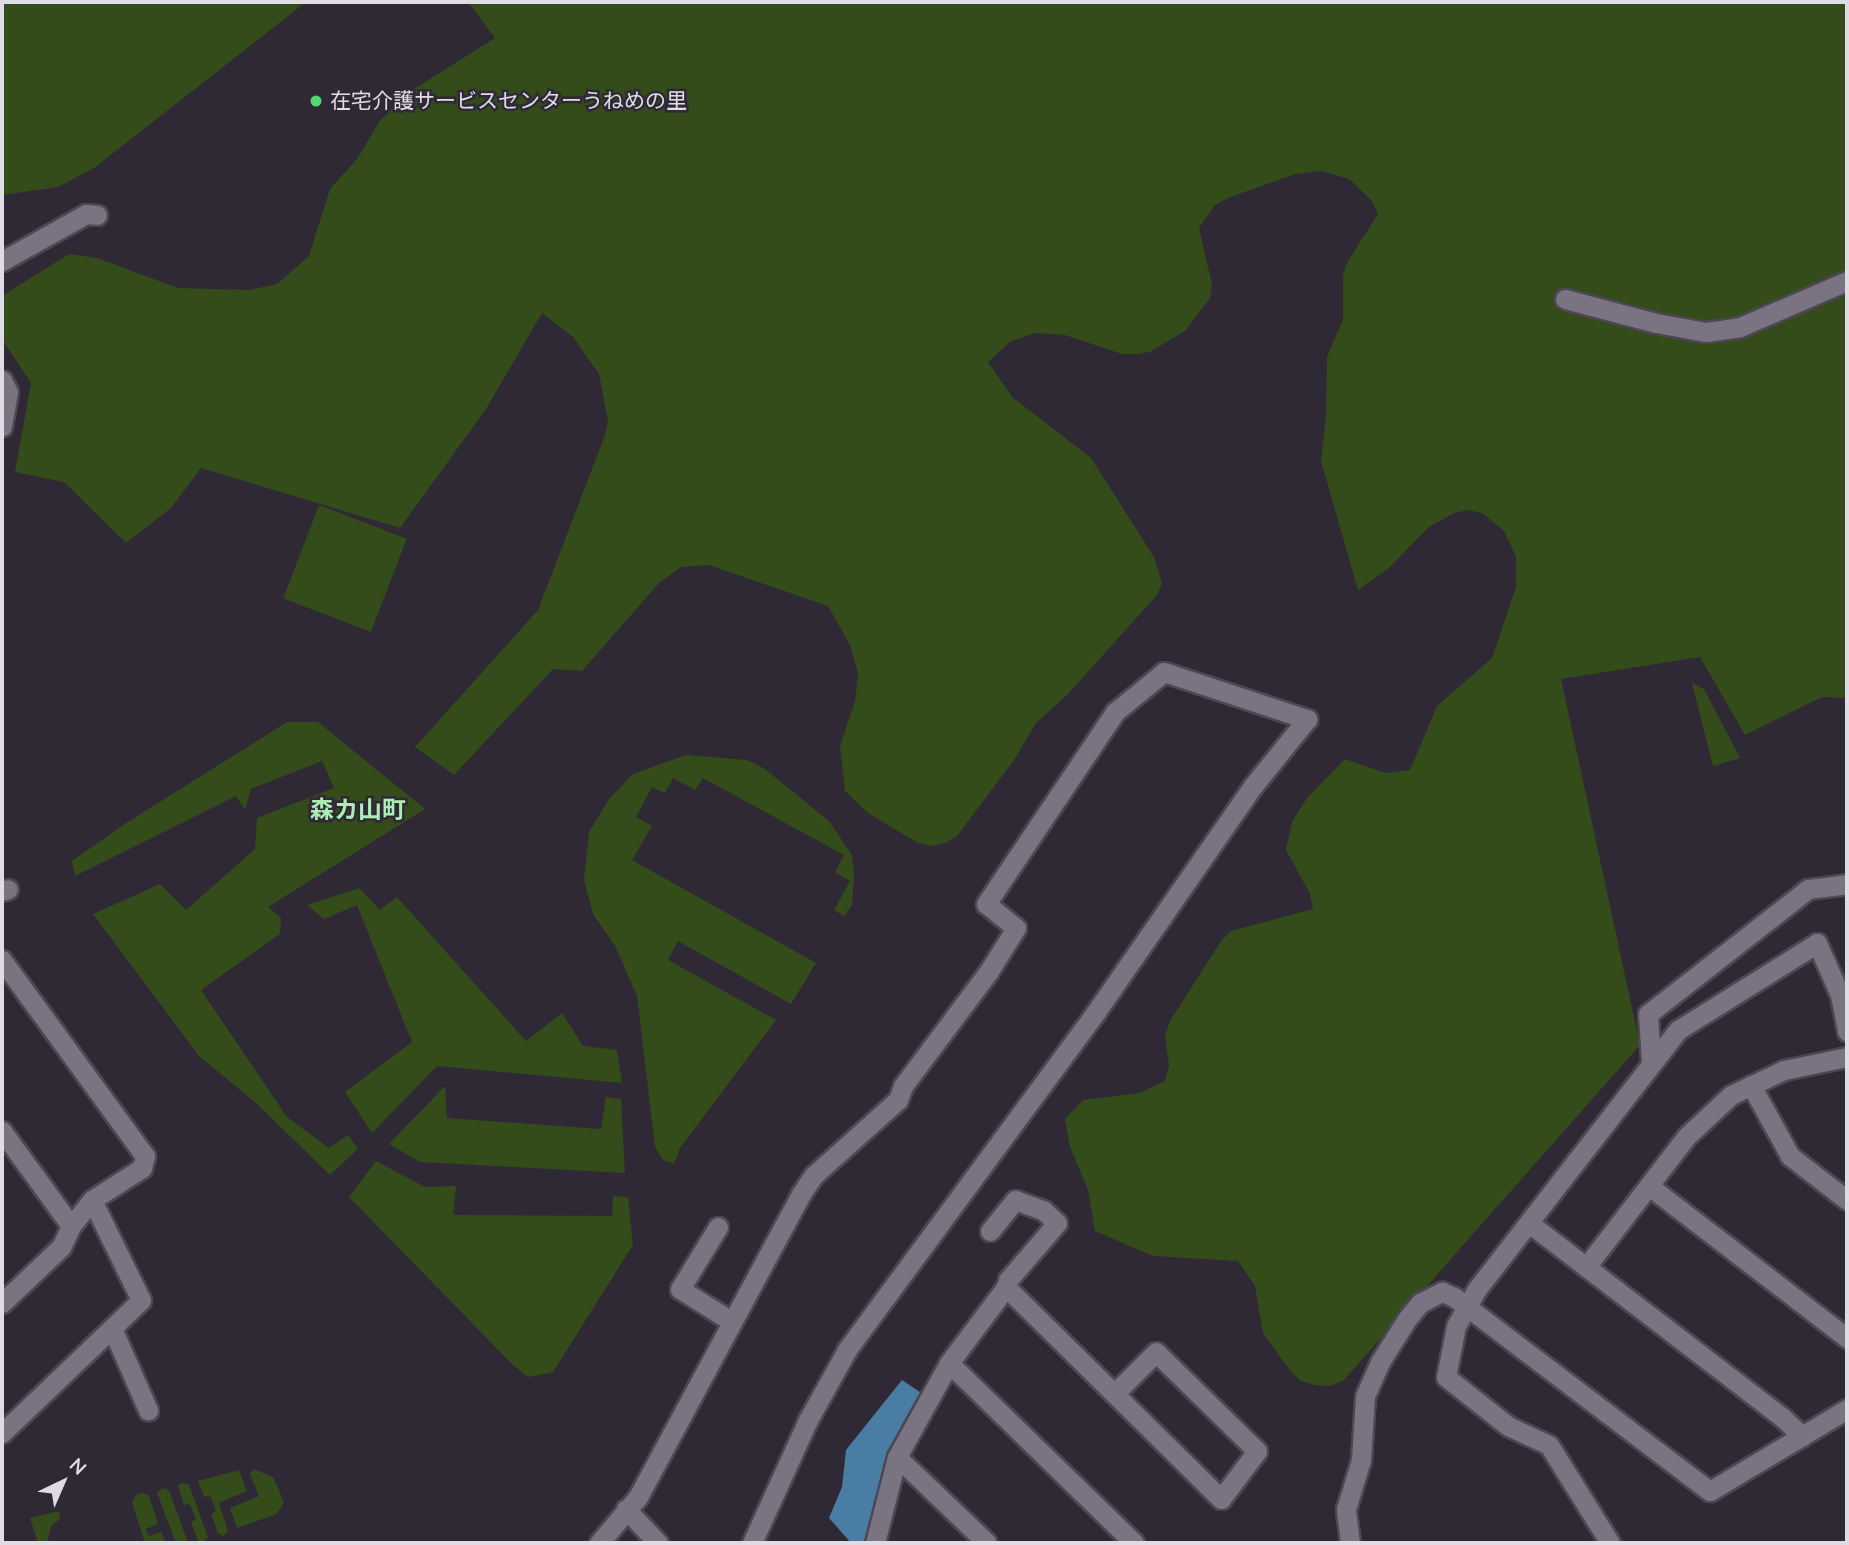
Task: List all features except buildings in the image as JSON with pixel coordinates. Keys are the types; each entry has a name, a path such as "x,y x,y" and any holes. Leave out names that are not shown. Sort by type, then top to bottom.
{"street":[{"path":"2,261 86,214 97,215"},
{"path":"1565,299 1656,324 1706,332 1740,327 1847,281"},
{"path":"2,380 8,392 2,426"},
{"path":"599,1543 638,1497 774,1240 814,1175 898,1100 903,1086 1003,950 1016,929 986,904 1115,712 1164,672 1307,719 1253,786 1096,1012 848,1350 808,1420 752,1543"},
{"path":"1651,1063 1648,1014 1808,889 1847,884"},
{"path":"1610,1543 1549,1445 1508,1426 1446,1377 1456,1326 1529,1223 1678,1030 1817,943 1840,995 1847,1031"},
{"path":"2,960 145,1156 142,1168 92,1200 71,1226 61,1247 2,1303"},
{"path":"1586,1267 1687,1136 1731,1095 1784,1070 1847,1057"},
{"path":"1751,1086 1790,1156 1847,1200"},
{"path":"2,1131 8,1155 71,1226"},
{"path":"1648,1186 1844,1328"},
{"path":"2,1433 141,1300 92,1200"},
{"path":"875,1543 897,1457 949,1363 1006,1287 1008,1280 1056,1223 1043,1210 1015,1200 990,1231"},
{"path":"1529,1223 1782,1417 1802,1436"},
{"path":"718,1227 680,1289 732,1321"},
{"path":"1006,1287 1114,1394 1221,1499 1257,1451 1156,1352 1114,1394"},
{"path":"1350,1543 1346,1509 1361,1460 1365,1396 1380,1362 1420,1303 1442,1292 1467,1307 1710,1491 1847,1409"},
{"path":"112,1328 148,1410"},
{"path":"949,1363 1134,1543"},
{"path":"897,1457 987,1543"},
{"path":"626,1509 658,1543"}],"green space":[{"path":"2,2 306,2 94,168 58,187 2,195"},
{"path":"468,2 1847,2 1847,698 1822,697 1745,735 1700,657 1561,679 1640,1045 1343,1381 1330,1386 1315,1385 1301,1381 1291,1372 1263,1333 1255,1286 1238,1261 1153,1256 1095,1231 1088,1190 1070,1147 1065,1119 1083,1100 1140,1093 1165,1081 1169,1066 1165,1035 1170,1021 1221,941 1231,931 1313,909 1310,894 1286,850 1292,822 1307,798 1345,759 1385,773 1410,770 1437,706 1492,658 1516,587 1516,557 1504,531 1482,513 1468,510 1454,513 1429,527 1388,569 1358,590 1321,461 1326,417 1327,357 1343,319 1343,275 1348,261 1378,214 1371,200 1349,179 1322,171 1295,174 1228,198 1215,205 1199,228 1212,284 1210,298 1185,331 1150,352 1137,354 1122,354 1065,335 1035,333 1010,342 988,362 1012,397 1091,458 1154,557 1162,583 1157,595 1068,694 1036,723 1014,760 957,836 932,846 918,843 868,813 845,791 840,746 855,701 858,673 850,645 828,606 709,565 681,567 659,583 582,671 553,669 454,775 415,747 538,610 605,435 608,421 599,374 573,337 542,313 486,409 400,528 201,468 171,508 126,543 64,482 15,472 31,383 2,339 2,296 69,254 97,258 178,288 249,290 277,284 309,256 330,189 357,159 379,122 406,94 495,38"},
{"path":"319,505 407,539 371,632 283,598"},
{"path":"1692,683 1704,689 1740,758 1713,766"},
{"path":"287,722 318,722 425,809 268,907 281,918 280,934 201,990 287,1117 329,1148 348,1135 358,1149 330,1175 256,1103 199,1056 93,914 160,884 186,910 255,849 257,818 334,788 322,761 251,789 245,810 236,796 75,876 72,861 123,825"},
{"path":"686,755 747,760 765,769 829,821 852,855 854,876 852,905 844,916 834,910 850,881 835,872 844,855 703,778 695,790 673,778 665,793 652,787 636,817 652,826 632,860 816,963 791,1004 678,941 668,960 776,1020 680,1148 674,1164 663,1160 655,1147 637,996 615,946 593,914 584,880 589,832 609,799 633,774"},
{"path":"359,888 380,910 397,897 526,1041 562,1013 583,1046 617,1050 622,1083 437,1066 372,1133 345,1092 412,1042 357,905 324,919 307,905"},
{"path":"445,1086 447,1118 601,1129 606,1097 621,1099 625,1173 420,1162 389,1144"},
{"path":"376,1161 425,1187 456,1186 453,1215 612,1216 613,1196 628,1197 633,1245 553,1372 528,1377 512,1364 349,1197"},
{"path":"254,1469 273,1477 284,1502 277,1514 237,1528 230,1508 259,1496 250,1474"},
{"path":"239,1470 247,1491 219,1503 228,1531 223,1536 218,1533 211,1514 216,1511 210,1496 204,1497 198,1481"},
{"path":"182,1483 189,1485 208,1537 203,1542 198,1541 191,1522 196,1520 190,1504 184,1505 178,1486"},
{"path":"162,1488 169,1490 188,1543 176,1543 157,1493"},
{"path":"137,1494 149,1496 158,1524 146,1529 149,1536 161,1532 166,1543 145,1543 132,1502"},
{"path":"59,1511 60,1519 51,1526 47,1543 38,1543 30,1518"}],"water":[{"path":"902,1380 923,1394 887,1455 864,1543 851,1543 829,1518 842,1487 846,1450"}],"place":[{"name":"在宅介護サービスセンターうねめの里","path":"316,101"}],"district":[{"name":"森カ山町","path":"358,811"}]}
